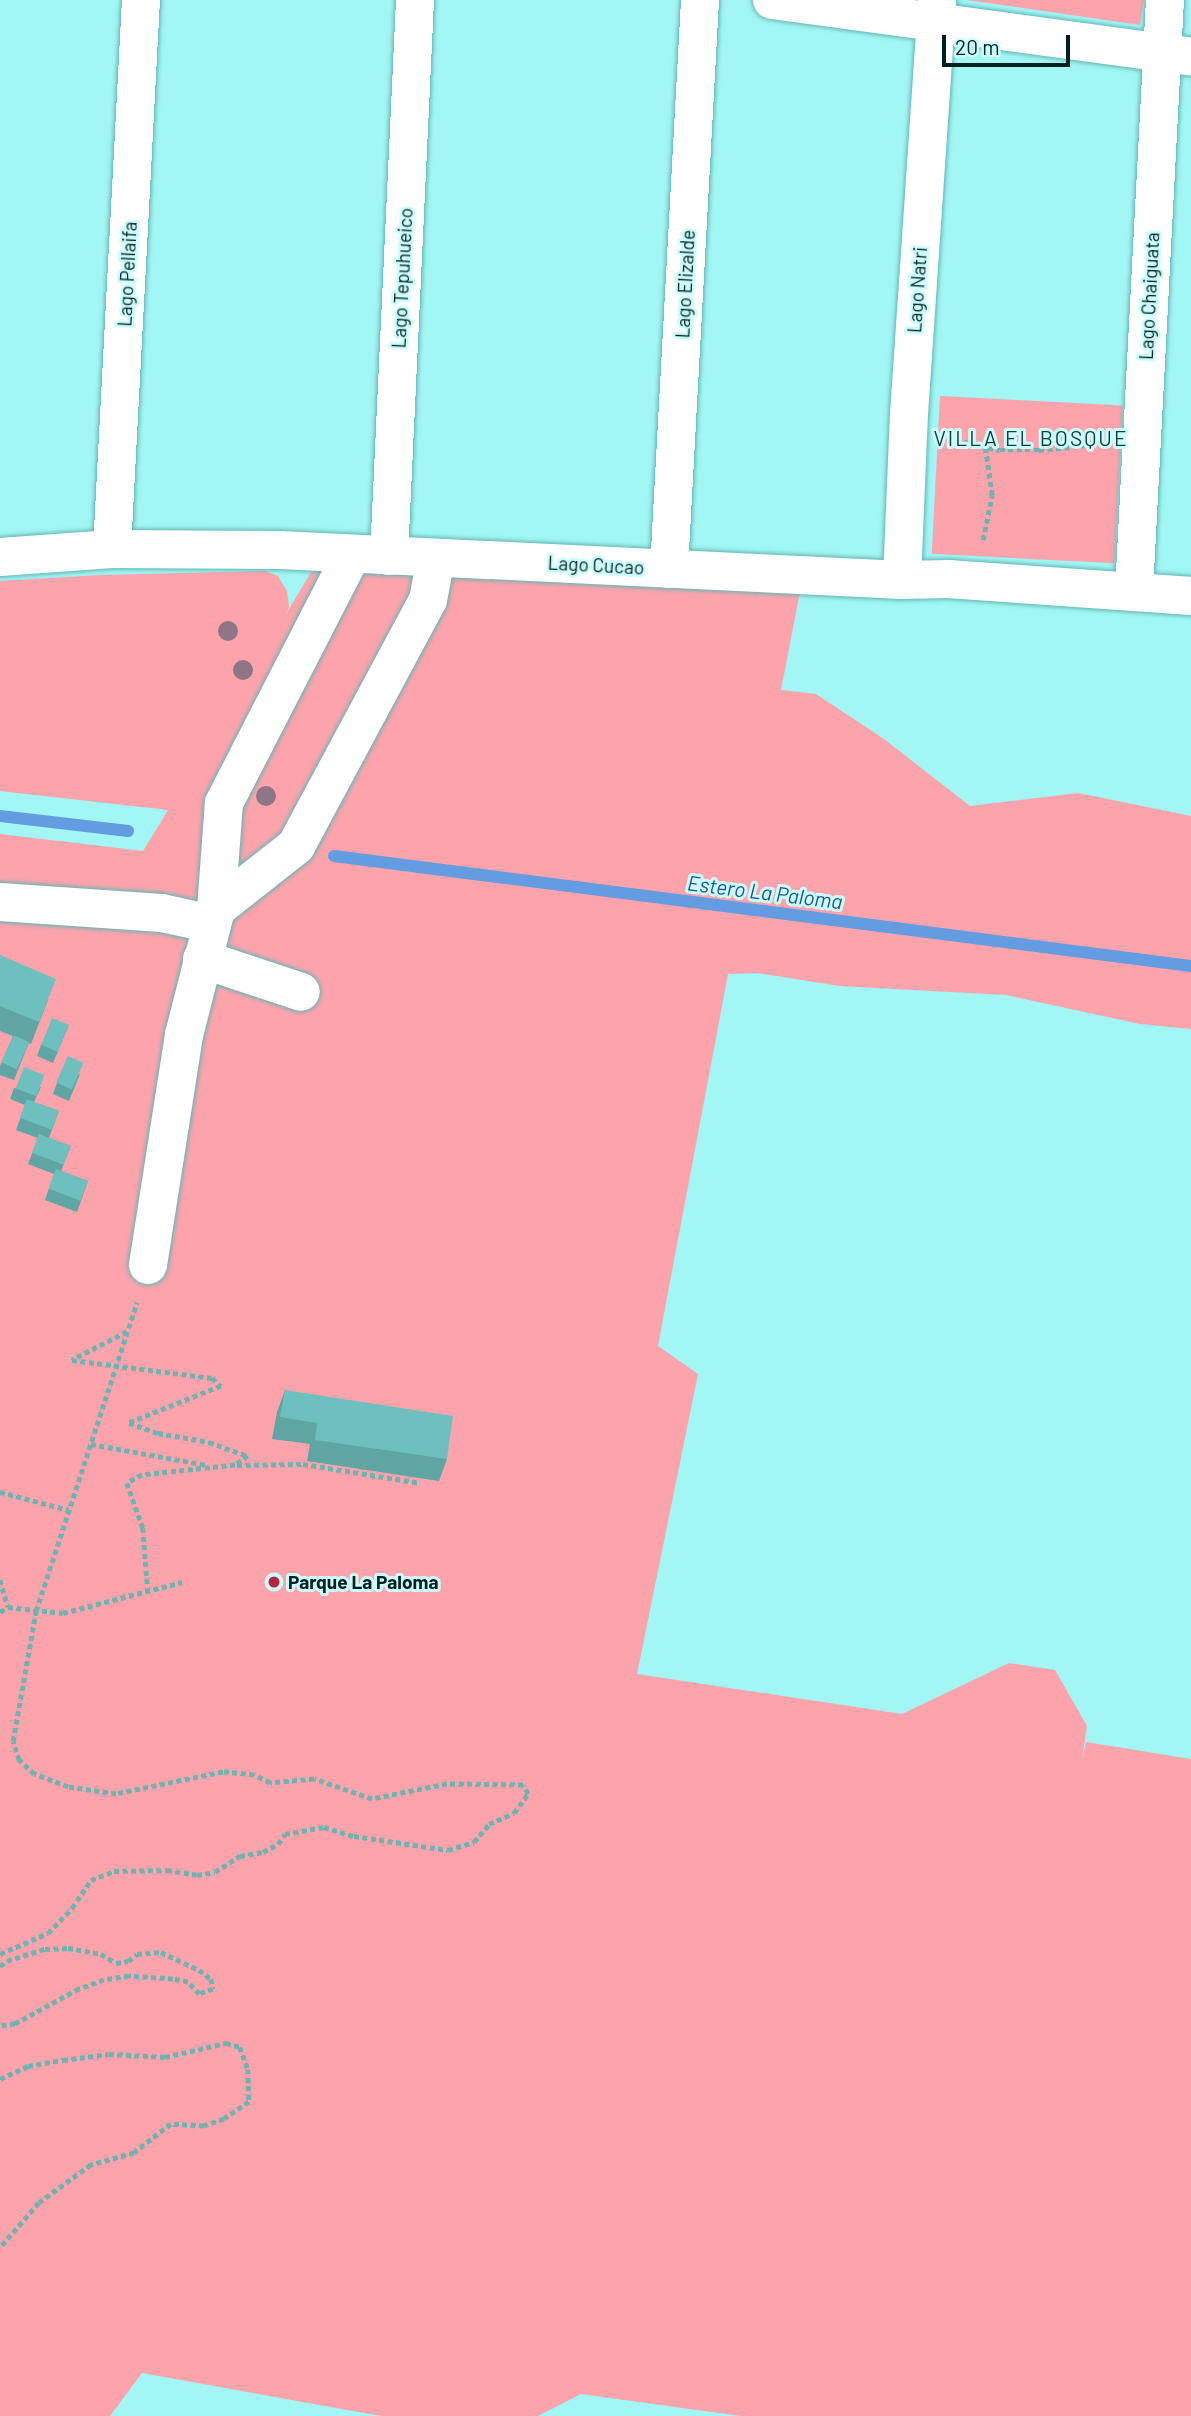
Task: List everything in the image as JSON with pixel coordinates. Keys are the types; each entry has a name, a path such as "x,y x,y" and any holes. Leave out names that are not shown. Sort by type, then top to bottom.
{"street":[{"name":"Lago Pellaifa","path":"112,549 141,0"},
{"name":"Lago Tepuhueico","path":"371,555 415,0"},
{"name":"Lago Elizalde","path":"669,569 700,0"},
{"path":"772,0 936,11 1176,55"},
{"name":"Lago Chaiguata","path":"1134,591 1142,419 1176,55 1165,0"},
{"name":"Lago Natri","path":"902,580 909,414 936,11"},
{"name":"Lago Cucao","path":"0,557 112,549 371,555 902,580 949,579 1191,596"},
{"path":"148,1265 181,1052 210,931 224,803 371,555"},
{"path":"210,931 296,846 428,600 436,558"},
{"path":"0,902 162,913 210,931 301,992"}],"path":[{"path":"909,414 936,434 985,447 1039,450 1081,446 1142,419"},
{"path":"949,579 972,559 982,544 992,495 985,447"},
{"path":"0,1954 48,1933 72,1908 91,1880 114,1871 167,1870 197,1875 215,1872 240,1856 263,1852 278,1844 285,1834 324,1827 354,1836 448,1850 474,1842 489,1824 514,1813 528,1794 523,1785 447,1784 372,1799 314,1779 270,1783 254,1775 223,1772 116,1794 68,1787 34,1774 19,1760 13,1741 36,1611 69,1510 117,1366 128,1332 72,1360 117,1366 212,1378 221,1386 129,1423 158,1433 209,1441 248,1456 235,1465 142,1475 127,1483 143,1528 148,1591"},
{"path":"91,1444 203,1465 303,1464 420,1483"},
{"path":"0,1492 69,1510"},
{"path":"0,1580 8,1607"},
{"path":"0,1612 8,1607 64,1613 182,1582"},
{"path":"0,1966 7,1961 45,1949 68,1948 101,1954 116,1963 137,1954 161,1952 199,1970 211,1979 212,1989 199,1994 187,1982 173,1979 129,1976 104,1980 79,1989 15,2024 0,2026"},
{"path":"0,2079 28,2066 63,2060 109,2054 166,2057 226,2043 240,2047 248,2069 248,2102 204,2126 171,2124 134,2153 90,2165 39,2203 0,2248"}],"shaded area":[{"path":"967,0 1144,0 1140,25"},
{"path":"940,396 1123,406 1114,563 932,554"},
{"name":"Parque La Paloma","path":"319,559 800,592 781,690 816,694 884,739 970,806 1078,793 1191,816 1191,1029 1140,1024 1006,995 840,986 757,973 728,974 658,1346 698,1374 637,1674 902,1714 1009,1663 1055,1670 1087,1726 1082,1760 1086,1742 1191,1759 1191,2416 741,2416 581,2394 538,2416 381,2416 142,2373 110,2416 0,2416 0,834 143,851 168,810 0,791 0,581 100,575 265,571 278,576 287,591 289,607 286,614"}],"building":[{"path":"0,955 56,979 39,1022 0,1006"},
{"path":"52,1018 69,1025 58,1052 41,1045"},
{"path":"14,1035 29,1042 17,1069 1,1062"},
{"path":"68,1056 84,1063 72,1089 56,1082"},
{"path":"24,1067 45,1075 36,1096 16,1088"},
{"path":"27,1099 59,1111 52,1130 20,1118"},
{"path":"39,1134 71,1146 64,1165 32,1153"},
{"path":"56,1169 88,1181 80,1201 48,1189"},
{"path":"285,1390 453,1416 447,1459 315,1440 317,1423 280,1417"}],"waterway":[{"name":"Estero La Paloma","path":"0,816 128,831"},
{"name":"Estero La Paloma","path":"334,856 1191,966"}],"place":[{"name":"Parque La Paloma","path":"274,1582"}],"district":[{"name":"VILLA EL BOSQUE","path":"1031,438"}]}
